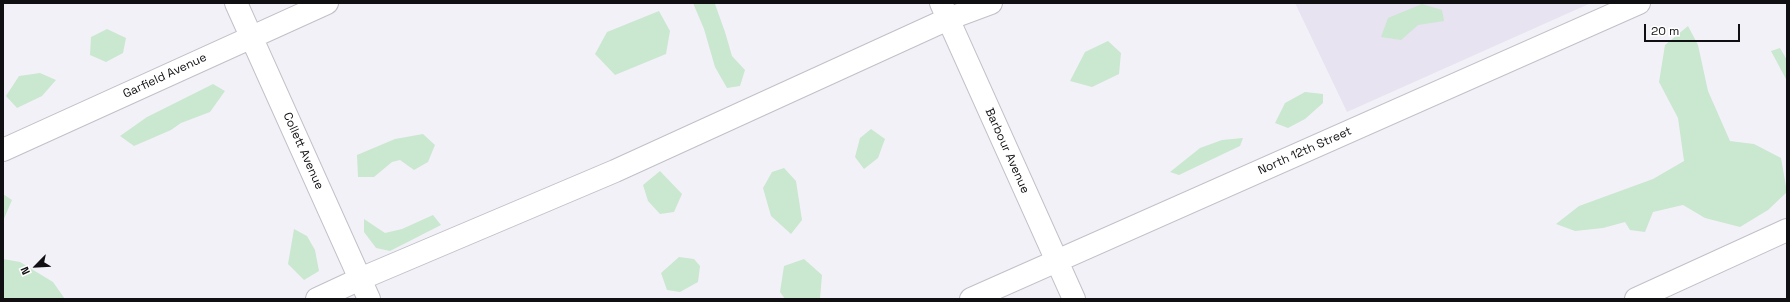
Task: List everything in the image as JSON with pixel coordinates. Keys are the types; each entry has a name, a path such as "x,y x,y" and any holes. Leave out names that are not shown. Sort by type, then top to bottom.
{"street":[{"name":"Collett Avenue","path":"236,3 369,299"},
{"name":"Garfield Avenue","path":"3,150 327,3"},
{"path":"317,299 360,279 615,171 944,11 991,3"},
{"name":"North 12th Street","path":"972,299 1639,3"},
{"name":"Barbour Avenue","path":"944,11 1074,299"},
{"path":"1636,299 1787,230"}],"shaded area":[{"path":"1295,3 1591,3 1347,112"}],"green space":[{"path":"693,3 715,4 732,56 745,70 740,86 727,88 715,67 704,29"},
{"path":"1422,4 1442,10 1444,21 1418,25 1401,40 1381,37 1388,18"},
{"path":"659,11 670,31 666,54 615,75 595,54 607,32"},
{"path":"1688,26 1698,45 1708,91 1730,141 1754,144 1781,158 1787,192 1768,210 1740,227 1705,218 1683,205 1653,212 1645,232 1630,230 1625,222 1603,228 1575,231 1556,224 1579,206 1653,179 1684,161 1678,118 1659,82 1665,45"},
{"path":"107,29 126,38 123,53 106,62 90,55 91,37"},
{"path":"1108,41 1121,53 1119,74 1092,87 1070,81 1085,52"},
{"path":"1780,48 1787,60 1787,81 1771,51"},
{"path":"40,73 56,80 42,96 17,108 6,96 19,76"},
{"path":"213,84 225,91 210,112 181,123 171,130 134,146 120,136 147,117"},
{"path":"1305,92 1323,94 1323,103 1305,119 1288,128 1275,123 1285,103"},
{"path":"871,129 885,139 878,158 864,169 855,157 860,138"},
{"path":"423,134 435,145 428,162 414,170 400,160 392,162 374,177 358,177 357,155 395,139"},
{"path":"1243,138 1240,146 1179,175 1170,172 1200,148 1222,140"},
{"path":"784,168 796,181 802,220 791,234 771,216 763,188 772,172"},
{"path":"660,171 682,194 674,212 660,214 648,201 643,185"},
{"path":"3,194 12,200 3,221"},
{"path":"433,215 441,225 390,251 376,248 364,232 364,219 385,233 402,229"},
{"path":"294,229 307,236 315,250 319,271 304,280 288,264"},
{"path":"679,257 694,259 700,266 698,282 680,292 667,290 661,273"},
{"path":"3,259 20,262 53,282 65,299 3,299"},
{"path":"804,259 822,275 820,299 785,299 780,292 784,266"}]}
